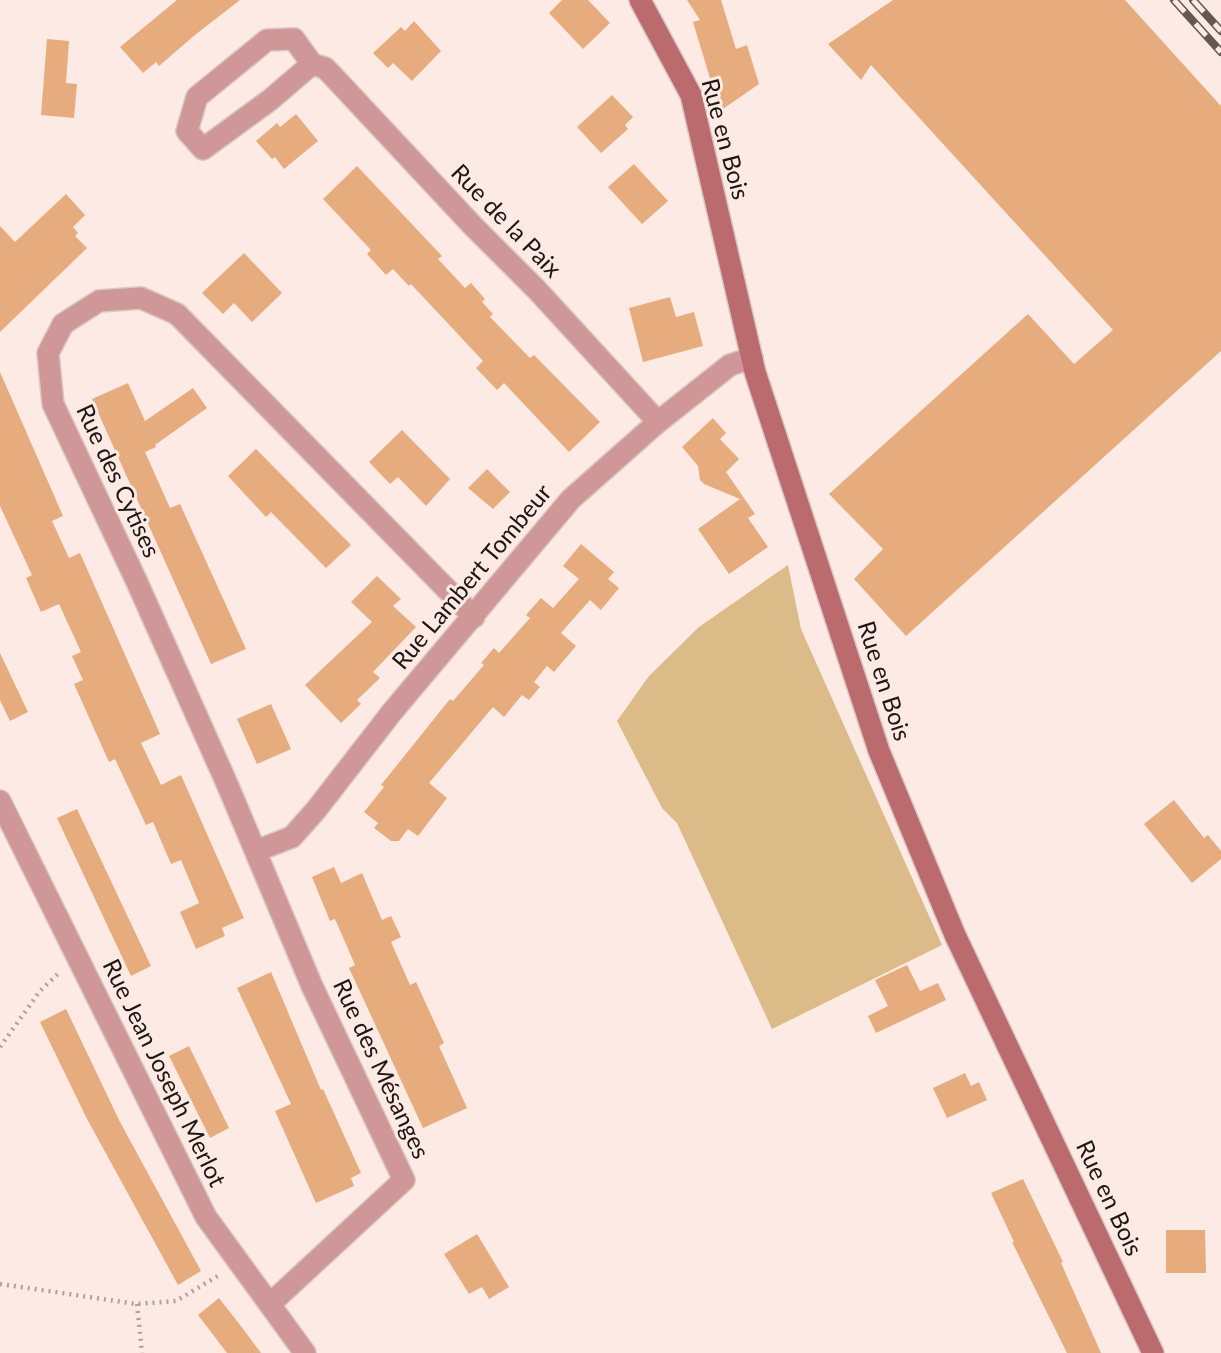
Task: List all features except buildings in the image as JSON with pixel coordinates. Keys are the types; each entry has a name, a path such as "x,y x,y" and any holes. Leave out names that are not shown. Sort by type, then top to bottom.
{"street":[{"name":"Rue en Bois","path":"640,0 691,95 752,358 879,751 955,935 1153,1353"},
{"name":"Rue de la Paix","path":"312,64 270,100 203,149 187,131 197,97 267,40 294,39 312,64 325,68 331,74 473,226 537,290 658,422"},
{"name":"Rue des Cytises","path":"256,851 136,580 53,404 48,353 63,324 99,301 141,298 177,314 474,617"},
{"name":"Rue Lambert Tombeur","path":"256,851 292,837 392,712 571,499 658,422 730,365 752,358"},
{"name":"Rue Jean Joseph Merlot","path":"0,801 205,1217 305,1353"},
{"name":"Rue des Mésanges","path":"256,851 312,986 404,1180 270,1304"}],"path":[{"path":"0,1047 40,991 76,956"},
{"path":"0,1284 137,1304 176,1301 239,1262"},
{"path":"137,1304 142,1353"}],"shaded area":[{"path":"788,565 801,629 942,945 772,1029 677,823 662,808 617,721 649,676 699,627"}],"railway":[{"path":"1174,0 1221,52"},
{"path":"1193,0 1221,31"}]}
